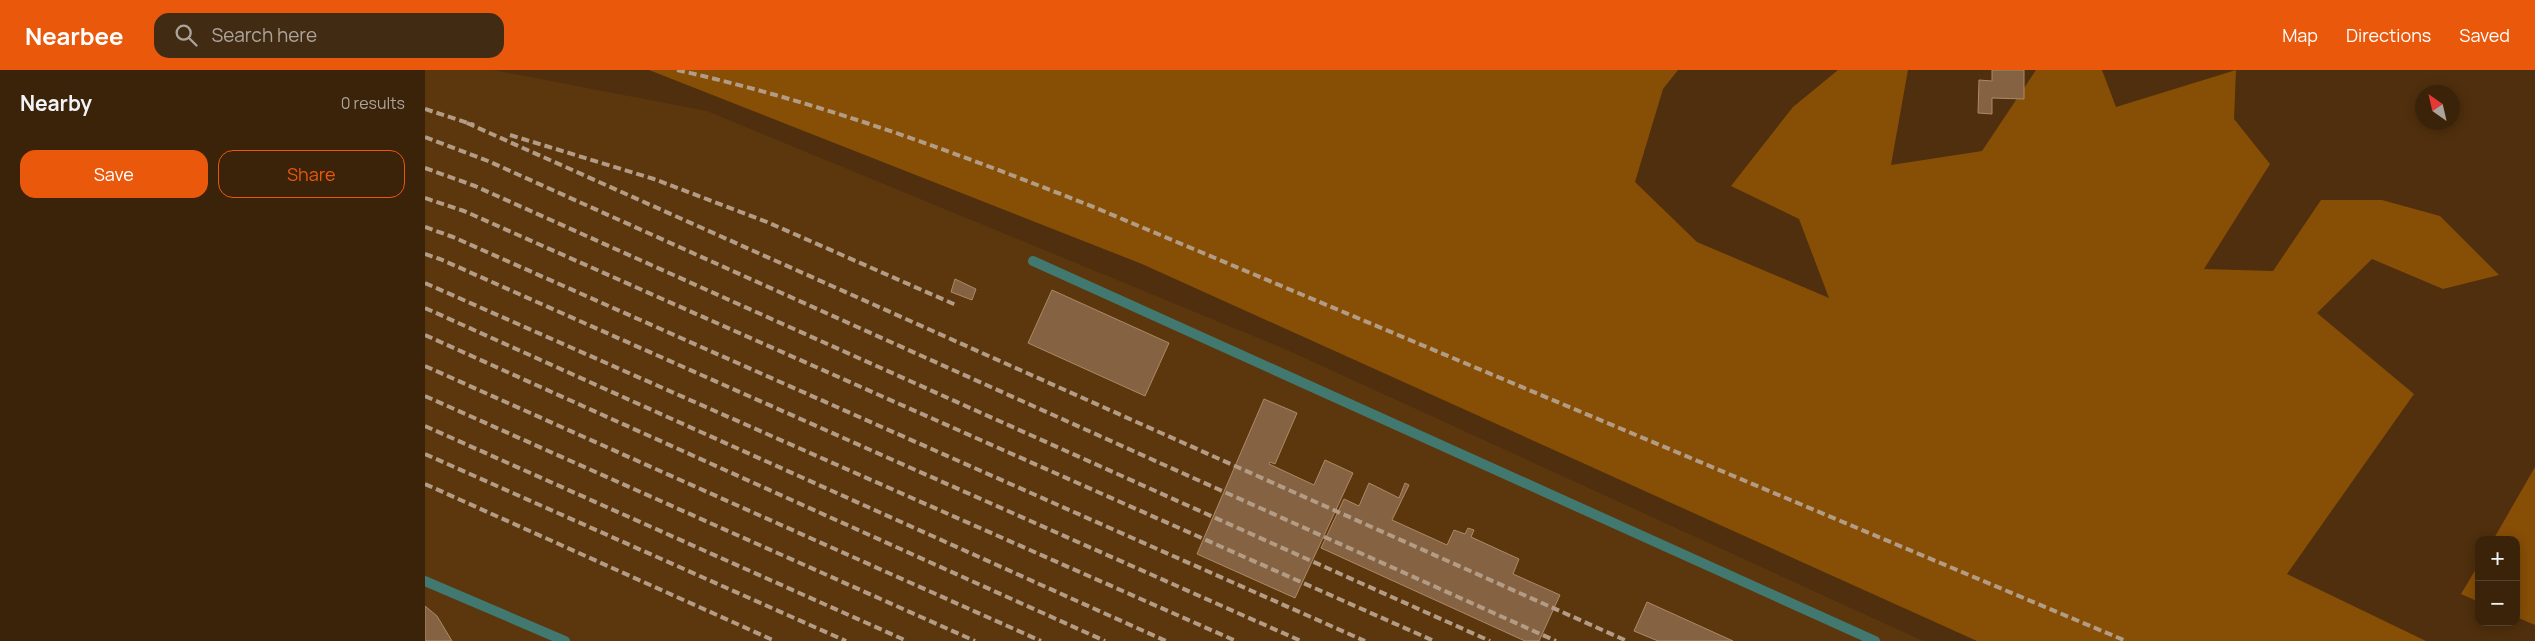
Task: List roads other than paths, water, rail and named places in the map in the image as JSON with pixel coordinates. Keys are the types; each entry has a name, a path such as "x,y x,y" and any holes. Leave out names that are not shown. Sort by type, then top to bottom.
{"lane":[{"path":"1033,261 1875,641"},
{"path":"425,581 565,641"}],"railway":[{"path":"677,70 784,97 837,113 942,149 1096,208 2126,641"},
{"path":"425,109 474,125"},
{"path":"467,123 1627,641"},
{"path":"510,135 654,179 767,222 956,305"},
{"path":"425,137 488,161 1556,641"},
{"path":"425,168 475,186 1490,641"},
{"path":"425,198 464,211 1434,641"},
{"path":"425,227 453,237 1365,641"},
{"path":"425,254 1301,641"},
{"path":"425,283 1236,641"},
{"path":"425,308 1166,641"},
{"path":"425,335 1105,641"},
{"path":"425,366 1041,641"},
{"path":"425,396 975,641"},
{"path":"425,426 907,641"},
{"path":"425,454 846,641"},
{"path":"425,484 775,641"}]}
